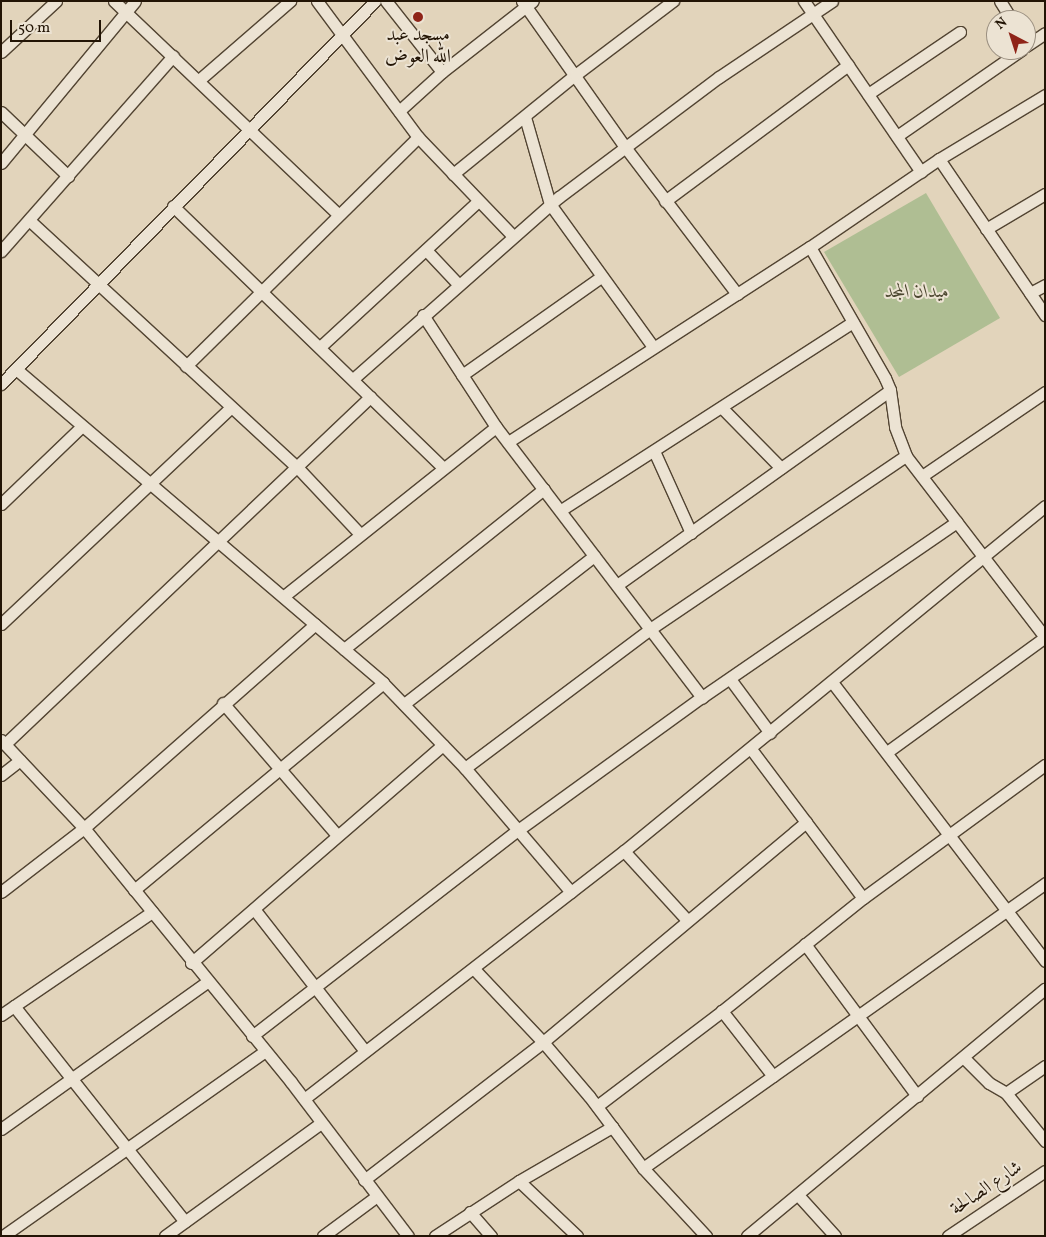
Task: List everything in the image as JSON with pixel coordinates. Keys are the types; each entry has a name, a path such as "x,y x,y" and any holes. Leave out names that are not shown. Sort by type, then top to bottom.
{"street":[{"path":"1,52 56,1"},
{"path":"114,1 251,129 338,214"},
{"path":"1,163 135,1"},
{"path":"199,80 290,1"},
{"path":"316,1 418,136 513,236"},
{"path":"1,384 375,1"},
{"path":"386,1 442,72"},
{"path":"453,174 575,75 674,1"},
{"path":"804,1 921,172"},
{"path":"353,379 550,204 625,147 812,13 832,1"},
{"path":"399,111 442,72 527,3 625,147 737,294"},
{"path":"868,94 960,32"},
{"path":"1,251 173,56"},
{"path":"897,136 1005,60"},
{"path":"665,201 848,65"},
{"path":"508,442 652,347 810,247 939,159 1045,95"},
{"path":"1,112 68,176"},
{"path":"525,117 550,204 652,347"},
{"path":"186,366 418,136"},
{"path":"939,159 1045,315"},
{"path":"986,229 1045,194"},
{"path":"320,347 478,201"},
{"path":"173,206 444,468"},
{"path":"29,220 230,408 297,467 360,534"},
{"path":"810,247 852,322 878,363 890,390 895,427 906,456 1045,637 887,752"},
{"path":"426,250 458,284"},
{"path":"462,375 601,277"},
{"path":"1030,293 1045,285"},
{"path":"423,315 496,426 702,698"},
{"path":"561,510 722,408 852,322"},
{"path":"16,369 220,540 383,683 465,768 572,892"},
{"path":"617,585 890,390"},
{"path":"922,476 1045,392"},
{"path":"370,397 3,742 84,828 191,963 304,1099 408,1236"},
{"path":"1,624 230,408"},
{"path":"722,408 782,468"},
{"path":"1,504 82,426"},
{"path":"284,596 496,426"},
{"path":"654,451 691,533"},
{"path":"465,768 650,629 906,456"},
{"path":"344,649 544,489"},
{"path":"304,1099 624,851 751,749 1045,506"},
{"path":"252,1036 518,830 702,698 957,522"},
{"path":"404,704 594,556"},
{"path":"1,892 84,828 223,703 316,624"},
{"path":"730,679 770,733"},
{"path":"832,682 1045,961"},
{"path":"134,890 383,683"},
{"path":"223,703 337,835"},
{"path":"191,963 443,745"},
{"path":"751,749 863,898"},
{"path":"1,775 20,760"},
{"path":"597,1106 722,1011 863,898 948,834 1045,765"},
{"path":"364,1180 543,1042 806,822"},
{"path":"624,851 687,920"},
{"path":"643,1168 1045,883"},
{"path":"254,908 365,1051"},
{"path":"1,1015 152,912"},
{"path":"805,944 917,1096"},
{"path":"474,968 543,1042 597,1106 643,1168 706,1236"},
{"path":"1,1129 207,982"},
{"path":"747,1236 798,1196 1045,989"},
{"path":"14,1006 70,1081 184,1222"},
{"path":"722,1011 773,1076"},
{"path":"3,1236 265,1051"},
{"path":"964,1058 989,1083 1006,1093 1045,1141"},
{"path":"1006,1093 1045,1066"},
{"path":"166,1236 321,1123"},
{"path":"435,1236 519,1181 612,1127"},
{"name":"شارع الصالحة","path":"948,1236 1045,1171"},
{"path":"519,1181 577,1236"},
{"path":"322,1236 377,1196"},
{"path":"798,1196 835,1236"},
{"path":"470,1212 490,1236"}],"green space":[{"name":"ميدان المجد","path":"926,193 1000,318 899,377 824,252"}],"place":[{"name":"مسجد عبد الله العوض","path":"418,17"}]}
